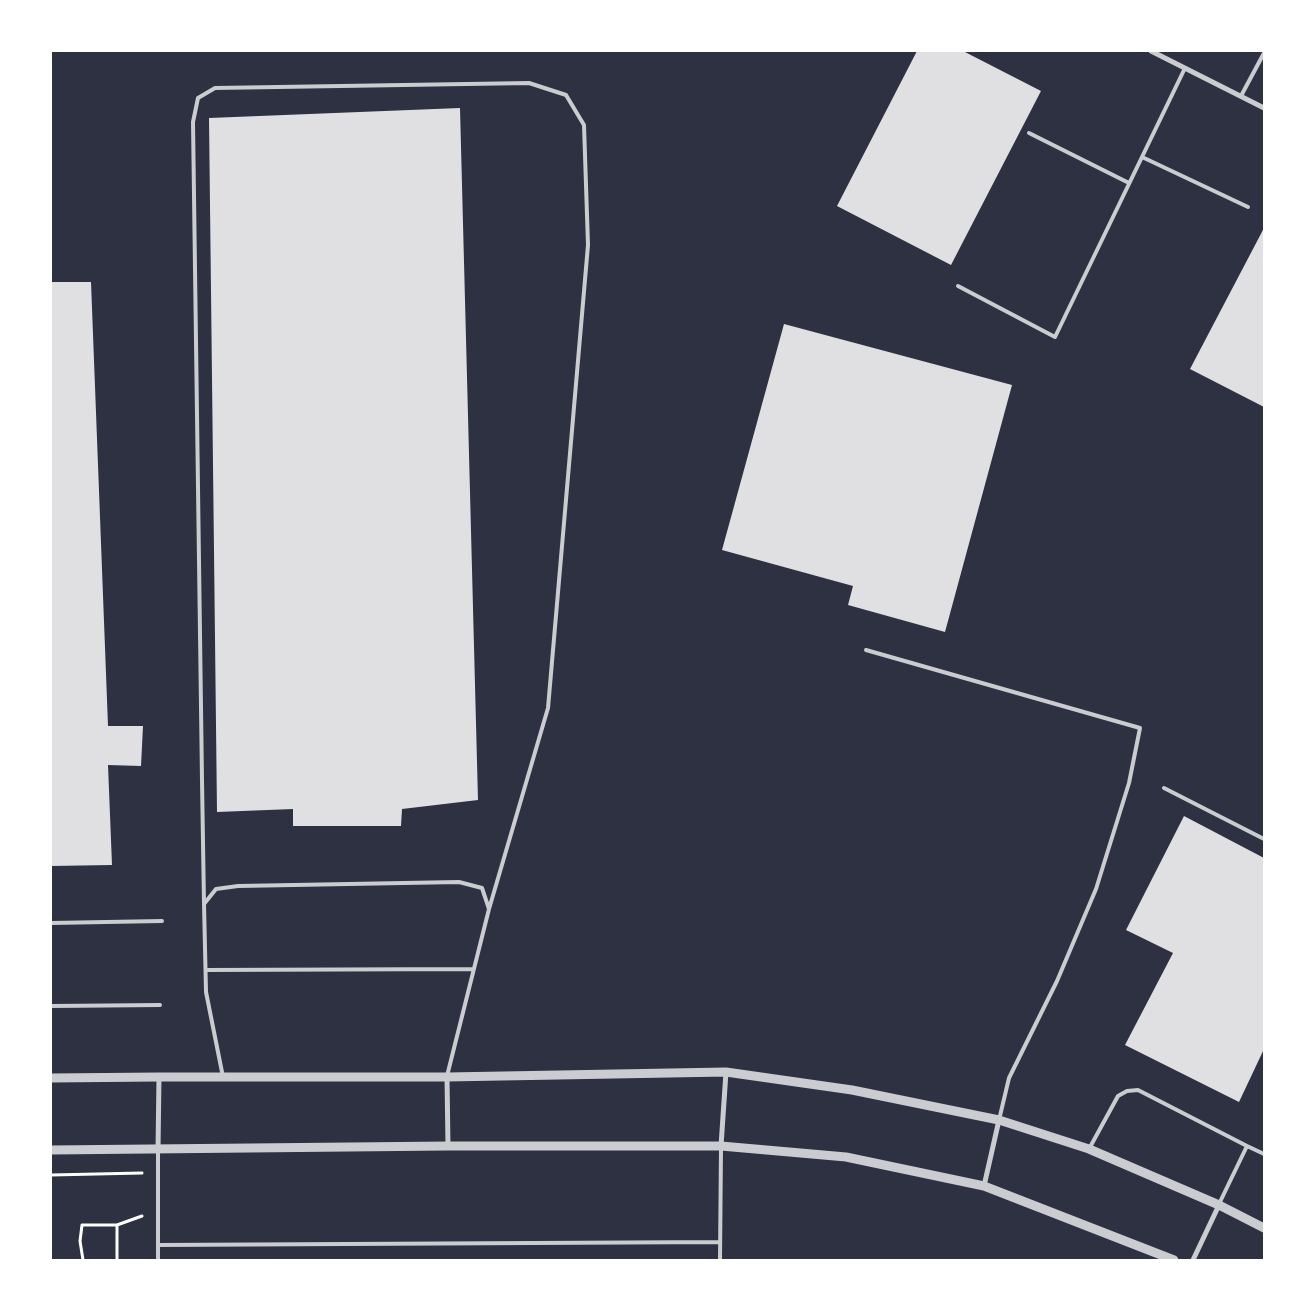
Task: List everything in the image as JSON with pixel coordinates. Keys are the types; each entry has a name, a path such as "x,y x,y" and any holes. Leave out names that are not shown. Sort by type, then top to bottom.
{"street":[{"path":"1152,51 1264,108"},
{"path":"721,1146 726,1072"},
{"path":"51,1078 159,1076 447,1077 726,1072 852,1090 999,1120 1089,1149 1218,1205 1264,1228"},
{"path":"158,1150 159,1076"},
{"path":"447,1077 448,1146"},
{"path":"984,1186 999,1120"},
{"path":"51,1150 448,1146 721,1146 846,1157 984,1186 1174,1260"},
{"path":"1193,1260 1218,1205"}],"lane":[{"path":"1242,96 1264,53"},
{"path":"958,286 1055,337 1185,68"},
{"path":"223,1076 206,992 193,122 198,98 215,88 530,83 566,95 584,125 588,244 548,708 489,909 447,1077"},
{"path":"1029,134 1129,183"},
{"path":"1142,157 1248,207"},
{"path":"866,650 1140,728 1129,783 1096,889 1057,981 1009,1078 999,1120"},
{"path":"1164,788 1264,839"},
{"path":"204,904 216,889 238,886 459,882 482,888 489,909"},
{"path":"51,923 162,921"},
{"path":"206,970 474,969"},
{"path":"51,1006 160,1005"},
{"path":"1089,1149 1118,1096 1127,1091 1138,1090 1264,1154"},
{"path":"720,1260 721,1146"},
{"path":"1218,1205 1247,1146"},
{"path":"158,1150 158,1260"},
{"path":"158,1245 720,1242"}],"path":[{"path":"51,1175 142,1172 142,1181"},
{"path":"83,1260 80,1241 82,1224 117,1224 143,1215"},
{"path":"117,1224 117,1260"}],"building":[{"path":"917,51 963,51 1041,91 951,265 837,206"},
{"path":"460,108 478,800 402,809 401,826 293,826 293,809 217,812 209,118"},
{"path":"1264,228 1264,407 1190,369"},
{"path":"51,282 91,282 108,726 143,726 141,766 108,765 112,865 51,866"},
{"path":"784,324 1012,385 945,632 848,605 853,586 722,550"},
{"path":"1184,816 1264,858 1264,1049 1239,1102 1125,1045 1173,953 1126,930"}]}
